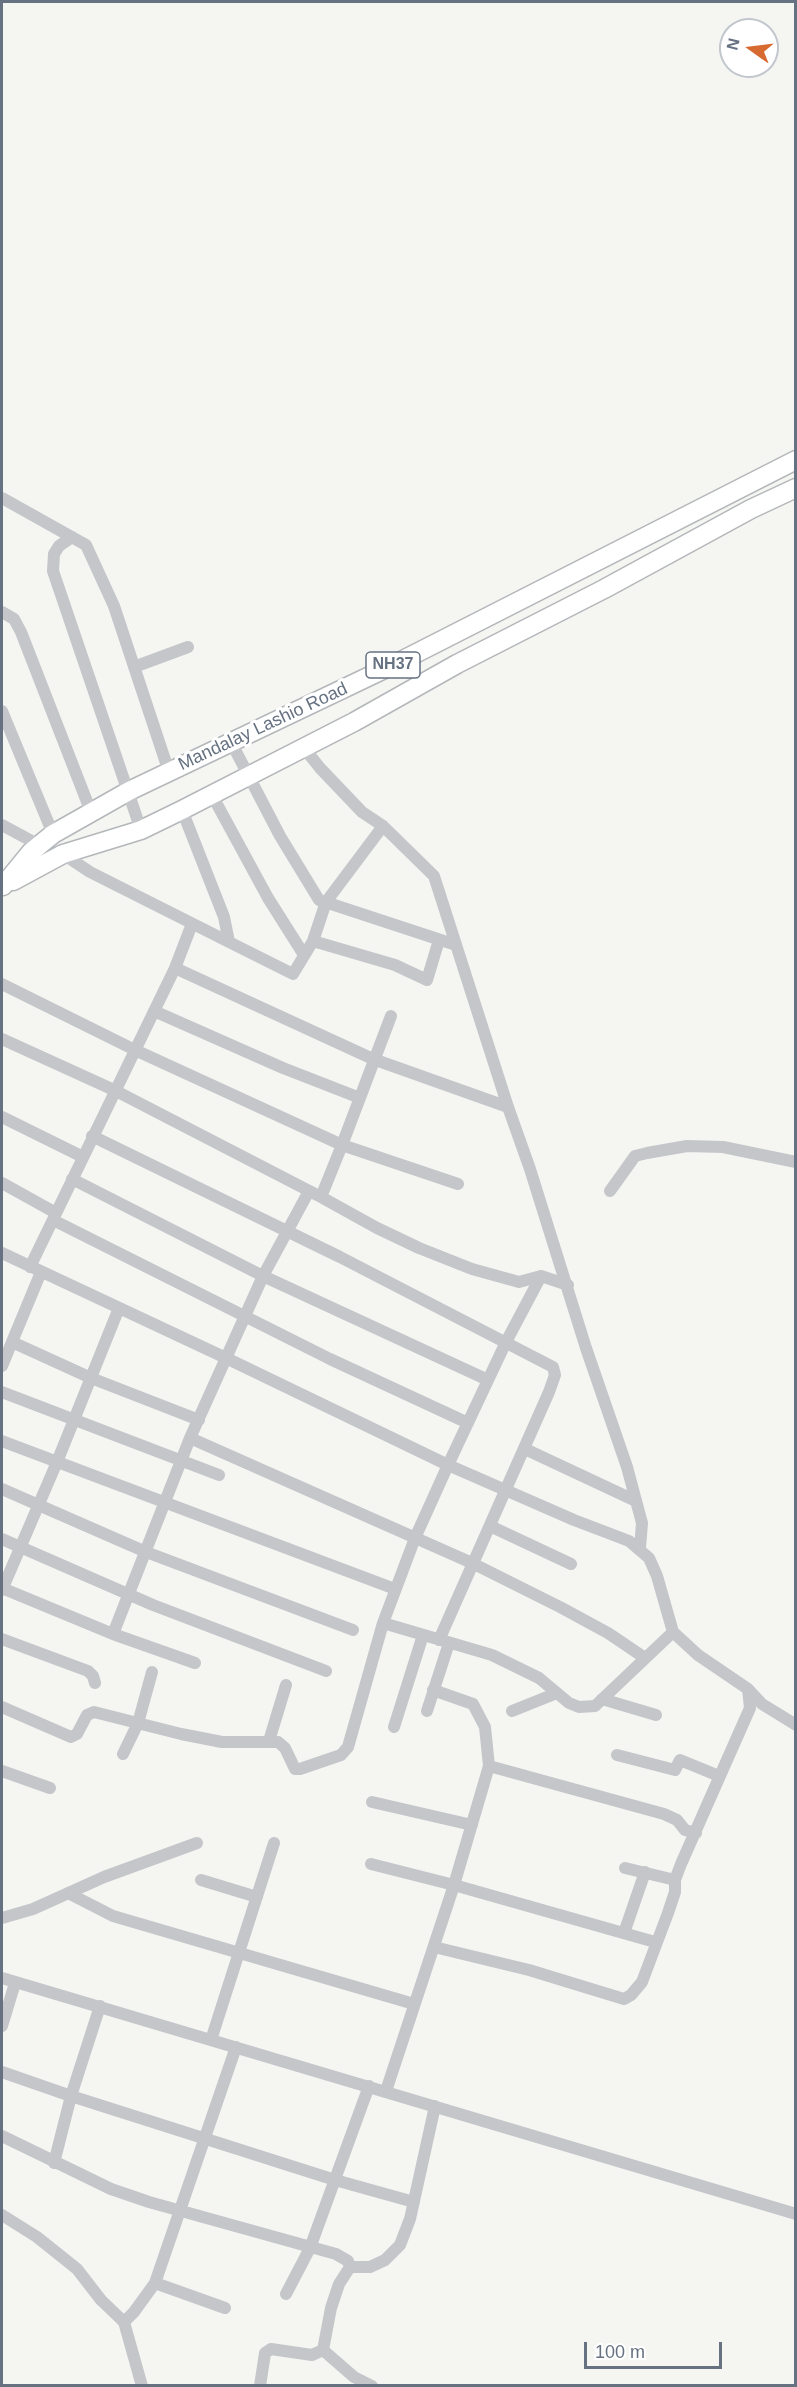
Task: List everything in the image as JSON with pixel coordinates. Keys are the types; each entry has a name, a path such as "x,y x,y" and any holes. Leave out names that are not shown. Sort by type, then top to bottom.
{"highway":[{"name":"Mandalay Lashio Road","path":"2,887 46,840 129,791 353,684 795,460"},
{"name":"Mandalay Lashio Road","path":"2,887 63,854 141,830 250,776 751,509 795,488"},
{"path":"353,684 371,712"}],"street":[{"path":"2,498 86,545 114,606 170,772"},
{"path":"72,537 59,546 54,554 53,572 141,830"},
{"path":"2,612 14,619 21,632 91,812"},
{"path":"134,667 188,647"},
{"path":"2,711 46,840"},
{"path":"231,742 286,845 319,900 456,945"},
{"path":"304,748 362,813 384,826 434,876 568,1285 636,1502 642,1522 640,1548"},
{"path":"212,795 268,898 304,955"},
{"path":"182,810 224,917 229,942"},
{"path":"2,825 46,840"},
{"path":"63,854 90,872 293,974 313,940 326,902 384,826"},
{"path":"2,1366 54,1216 176,968 192,924"},
{"path":"313,940 395,965 427,980 439,940"},
{"path":"176,968 374,1059 508,1107"},
{"path":"2,984 135,1050 342,1145 458,1184"},
{"path":"154,1011 283,1068 360,1098"},
{"path":"321,1197 391,1017"},
{"path":"2,1039 114,1090 377,1228 472,1269 519,1282 541,1276 568,1285"},
{"path":"2,1117 83,1156"},
{"path":"92,1136 340,1257 553,1367 555,1375 525,1449 472,1563 444,1641 427,1711"},
{"path":"610,1191 635,1156 687,1146 723,1147 795,1162"},
{"path":"72,1179 263,1276 488,1380"},
{"path":"2,1183 54,1216 244,1316 468,1423"},
{"path":"113,1634 190,1438 263,1276 309,1191"},
{"path":"2,1253 448,1465 574,1520 629,1540 649,1558 657,1576 673,1632 698,1656 748,1689 756,1706 795,1725"},
{"path":"2,1707 71,1737 77,1734 87,1715 94,1712 222,1742 278,1742 285,1748 295,1769 341,1755 348,1748 383,1623 415,1538 506,1342 541,1276"},
{"path":"119,1308 57,1462 2,1589 113,1634 195,1663"},
{"path":"12,1342 91,1377 199,1420"},
{"path":"2,1392 219,1476"},
{"path":"190,1438 472,1563 570,1612 608,1633 645,1658"},
{"path":"2,1442 395,1589"},
{"path":"525,1449 636,1502"},
{"path":"2,1489 146,1552 353,1630"},
{"path":"490,1526 571,1564"},
{"path":"2,1539 208,1627 326,1671"},
{"path":"383,1623 492,1656 519,1667 539,1678 579,1707 595,1706 673,1632"},
{"path":"394,1727 423,1635"},
{"path":"2,1639 88,1671 95,1683"},
{"path":"123,1754 138,1723 152,1672"},
{"path":"269,1741 286,1685"},
{"path":"386,2091 454,1885 489,1767 485,1727 473,1704 433,1690"},
{"path":"512,1711 557,1693"},
{"path":"602,1699 656,1715"},
{"path":"434,1947 529,1970 624,1999 631,1995 642,1982 675,1892 675,1880 719,1776 756,1706"},
{"path":"617,1755 675,1770 680,1760 719,1776"},
{"path":"489,1767 664,1814 676,1820 685,1830 696,1833"},
{"path":"2,1771 50,1788"},
{"path":"372,1802 472,1825"},
{"path":"2,1918 33,1909 104,1877 197,1843"},
{"path":"211,2040 274,1843"},
{"path":"371,1864 655,1942"},
{"path":"625,1868 675,1880"},
{"path":"624,1933 645,1872"},
{"path":"201,1880 256,1897"},
{"path":"68,1893 113,1916 414,2004"},
{"path":"2,1978 795,2214"},
{"path":"2,2026 15,1983"},
{"path":"54,2163 71,2096 100,2006"},
{"path":"124,2322 155,2283 236,2047"},
{"path":"2,2072 335,2180 414,2202"},
{"path":"286,2294 310,2247 369,2086"},
{"path":"350,2267 370,2267 385,2260 400,2245 414,2202 435,2106"},
{"path":"2,2136 111,2189 180,2211 336,2254 348,2261 350,2267"},
{"path":"2,2215 37,2237 77,2269 101,2300 124,2322 142,2385"},
{"path":"322,2350 339,2283 350,2267"},
{"path":"155,2283 225,2308"},
{"path":"260,2385 265,2353 271,2349 312,2355 322,2350"},
{"path":"322,2350 354,2377 372,2385"}]}
